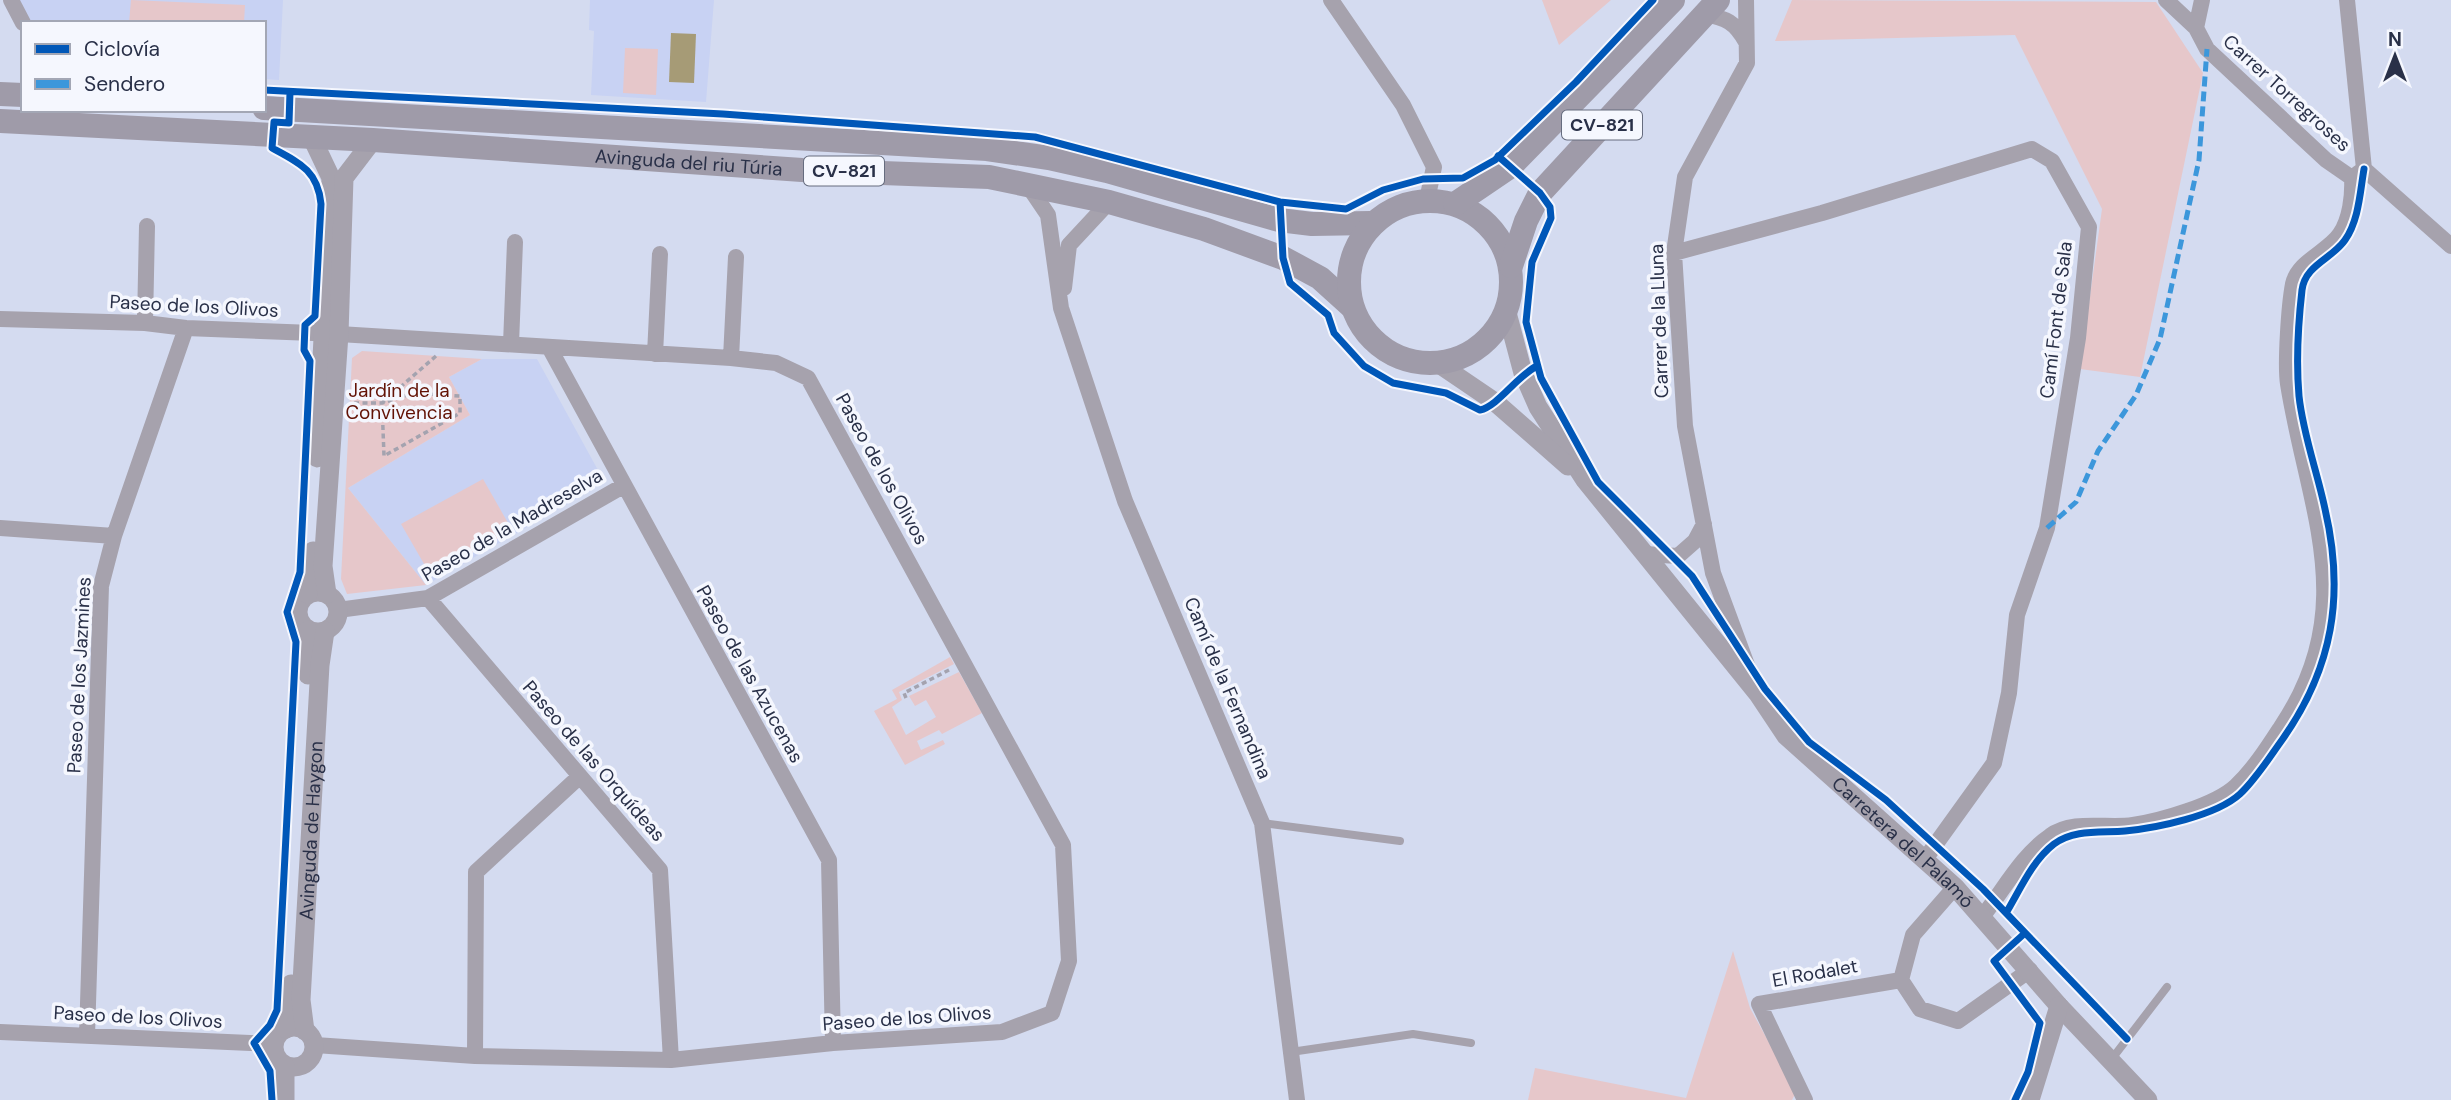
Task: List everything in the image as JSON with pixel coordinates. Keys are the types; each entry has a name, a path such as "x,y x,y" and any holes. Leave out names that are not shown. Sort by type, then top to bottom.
{"main road":[{"name":"CV-821","path":"1455,204 1511,166 1674,0"},
{"name":"CV-821","path":"1511,265 1503,246 1490,228 1455,204 1427,200 1394,206 1370,223 1359,242 1349,283 1351,306 1368,338 1412,364 1438,364 1478,350 1492,336 1512,295 1511,265 1526,221 1540,193 1711,7"},
{"path":"0,94 21,95"},
{"name":"Avinguda del riu Túria","path":"266,108 987,149 1049,158 1107,171 1279,220 1370,223"},
{"name":"Avinguda del riu Túria","path":"0,121 373,140 802,170 989,177 1109,202 1204,229 1283,258 1320,278 1351,306"}],"street":[{"path":"11,0 22,21"},
{"path":"1331,0 1404,105 1434,167 1427,200"},
{"path":"1746,0 1749,48"},
{"name":"Carrer Torregroses","path":"2166,0 2196,27 2207,49 2326,160 2358,174 2451,246"},
{"path":"2196,27 2202,0"},
{"path":"1982,917 2031,854 2051,835 2074,827 2134,825 2198,807 2235,787 2263,753 2308,680 2321,642 2325,564 2288,381 2294,281 2305,266 2340,234 2358,174 2347,0"},
{"path":"1711,7 1737,26 1749,48"},
{"name":"Carrer de la Lluna","path":"1749,48 1746,63 1685,177 1674,253 1685,426 1713,573 1758,694"},
{"path":"312,138 331,178 334,403 323,566 324,599"},
{"path":"317,631 337,620 324,599 312,566 344,178 373,140"},
{"name":"Camí Font de Sala","path":"1674,253 1822,213 2032,149 2052,161 2089,227 2078,338 2048,528 2017,615 2009,693 1994,763 1924,859"},
{"name":"Camí de la Fernandina","path":"1027,184 1048,215 1061,307 1125,501 1262,823 1297,1100"},
{"path":"1061,307 1069,245 1109,202"},
{"path":"145,323 147,226"},
{"path":"511,344 515,242"},
{"path":"655,354 660,254"},
{"path":"731,358 736,257"},
{"name":"Carretera del Palamó","path":"1506,309 1523,373 1538,407 1585,480 1758,694 1786,736 1955,887 2059,1006 2148,1100"},
{"name":"Paseo de los Olivos","path":"0,319 145,323 186,328 331,333 731,358 776,363 808,378 1063,845 1069,961 1052,1013 1002,1032 833,1043 671,1060 475,1056 295,1037 87,1036 0,1032"},
{"name":"Paseo de los Jazmines","path":"87,1036 101,586 114,536 186,328"},
{"name":"Paseo de las Azucenas","path":"549,347 829,860 833,1043"},
{"name":"Carretera del Palamó","path":"1438,364 1495,402 1585,480"},
{"name":"Paseo de la Madreselva","path":"324,599 428,598 623,486"},
{"path":"1644,554 1678,556 1695,541 1704,524"},
{"path":"0,528 114,536"},
{"name":"Paseo de las Orquídeas","path":"428,598 660,870 671,1060"},
{"name":"Avinguda de Haygon","path":"295,1037 309,664 317,631 297,615 299,605 324,599"},
{"path":"475,1056 476,872 579,777"},
{"path":"1955,887 1913,935 1901,980 1920,1009 1958,1021 2030,970"},
{"name":"El Rodalet","path":"1805,1100 1759,1004 1901,980"},
{"path":"2030,1100 2059,1006"},
{"path":"285,1100 293,1066 313,1055 295,1037 278,1060 293,1066"},
{"path":"293,1066 296,1100"}],"lane":[{"path":"1262,823 1400,841"},
{"path":"2110,1060 2167,987"},
{"path":"1291,1052 1413,1034 1471,1043"}],"path":[{"path":"334,403 383,404 414,393 460,396 460,413 384,456 383,404 436,355"},
{"path":"906,698 904,694 964,663"}],"shaded area":[{"path":"11,0 283,0 279,80 266,79 266,21 22,21"},
{"path":"590,0 714,0 706,102 591,95 594,31 589,30"},
{"path":"671,33 696,34 694,83 669,82"},
{"path":"482,359 537,359 599,472 595,488 426,585 348,488 470,415 449,377"}],"green space":[{"path":"131,0 245,5 244,21 129,21"},
{"path":"1542,0 1611,0 1559,45"},
{"path":"1792,0 2156,2 2203,73 2140,377 2080,369 2102,209 2015,35 1775,41"},
{"path":"625,48 658,49 656,95 623,93"},
{"name":"Jardín de la Convivencia","path":"362,351 482,359 449,377 470,415 348,488 426,585 347,594 341,579 352,358"},
{"path":"483,479 512,530 431,576 401,524"},
{"path":"950,657 954,664 899,692 902,700 892,707 906,735 936,717 926,700 915,706 909,696 959,672 982,713 942,734 939,730 917,741 921,750 943,740 945,744 905,765 874,711 897,699 892,690"},
{"path":"1733,951 1750,1008 1796,1092 1792,1100 1528,1100 1535,1068 1686,1098"}],"marked path":[{"path":"2047,528 2076,502 2098,451 2136,395 2160,339 2199,160 2207,49"}],"cycle path":[{"path":"266,90 723,114 1035,137 1280,202 1346,209 1383,190 1423,179 1463,178 1495,160 1576,82 1653,0"},
{"path":"272,1100 270,1071 254,1043 270,1025 277,1010 296,642 287,612 300,572 310,361 304,350 305,325 315,316 321,204 316,183 306,169 272,148 274,122 289,123 290,92"},
{"path":"1498,156 1540,193 1550,207 1551,218 1532,262 1526,322 1541,378 1598,482 1692,576 1765,689 1809,742 1886,800 1983,889 2127,1039"},
{"path":"2006,913 2039,859 2062,839 2079,834 2125,831 2185,820 2216,809 2240,794 2282,740 2313,686 2330,630 2334,571 2325,509 2299,396 2298,356 2302,290 2308,274 2340,247 2350,232 2358,206 2364,169"},
{"path":"1280,202 1283,258 1290,283 1328,315 1334,333 1364,366 1393,383 1446,393 1480,410 1494,403 1537,366"},
{"path":"2015,1100 2028,1072 2040,1023 1994,961 2025,933"}]}
